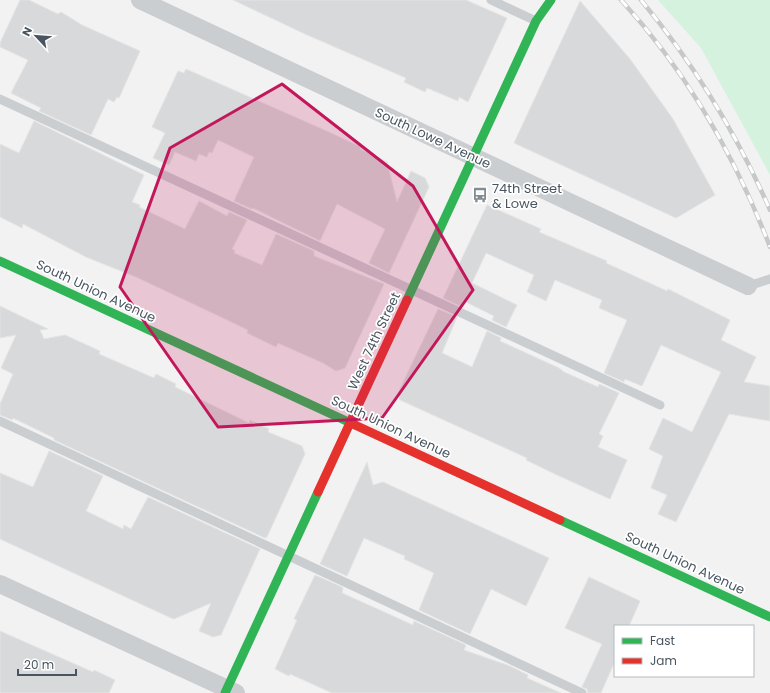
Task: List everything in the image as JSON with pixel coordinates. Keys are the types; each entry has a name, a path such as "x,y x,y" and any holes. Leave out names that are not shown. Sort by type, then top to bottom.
{"street":[{"name":"South Lowe Avenue","path":"140,0 748,286"},
{"name":"West 74th Street","path":"536,21 540,0"},
{"name":"West 74th Street","path":"229,692 288,556 536,21 551,0"},
{"name":"South Union Avenue","path":"0,260 770,617"},
{"path":"0,584 229,692"}],"lane":[{"path":"491,0 536,21"},
{"path":"0,99 660,405"},
{"path":"748,286 770,279"},
{"path":"0,422 582,693"}],"highlighted area":[{"path":"282,84 413,186 473,290 382,418 218,427 120,287 170,148"}],"green space":[{"path":"658,0 770,0 770,175 701,48"}],"building":[{"path":"20,0 29,0 58,14 61,12 82,25 140,51 119,98 117,97 114,102 108,99 91,135 39,111 41,108 11,93 28,60 0,47 0,43"},
{"path":"233,0 466,0 507,18 468,102 459,97 458,101 427,88 425,92 404,82 406,78 305,34"},
{"path":"580,1 630,59 673,119 715,195 676,218 514,143"},
{"path":"186,69 329,132 361,147 360,149 387,162 397,202 411,171 425,178 429,187 389,273 369,263 385,229 337,204 320,241 253,208 252,209 234,201 254,157 218,140 212,153 209,152 207,157 199,154 196,161 175,152 169,165 153,158 165,133 152,127 178,71 184,73"},
{"path":"34,121 144,175 132,202 140,205 139,207 185,229 199,201 227,216 229,212 247,220 232,249 235,251 234,253 262,265 276,234 314,251 314,256 384,284 345,368 336,371 323,363 278,343 276,347 247,333 248,330 221,317 136,277 86,257 23,224 22,228 0,217 0,144 19,153"},
{"path":"487,205 541,229 539,232 607,261 606,263 667,291 668,289 730,320 721,340 756,357 744,382 770,386 770,421 729,414 676,522 658,514 667,495 651,488 663,456 649,449 663,418 692,432 721,372 661,345 642,386 625,379 624,382 604,373 627,320 599,308 602,300 555,280 546,301 527,292 534,275 486,253 472,283 517,305 506,327 492,320 494,316 464,301 462,307 443,298"},
{"path":"0,306 48,329 40,330 44,339 65,335 100,351 99,354 154,378 156,374 176,384 175,387 249,423 250,420 269,429 268,432 302,446 305,454 267,537 265,538 54,440 54,438 13,418 12,420 0,415 0,404 13,374 1,368 16,335 0,338"},
{"path":"438,309 457,317 442,353 472,367 487,331 501,338 500,341 559,368 564,372 598,387 599,384 619,393 599,434 603,436 598,447 627,460 610,499 526,460 527,458 400,400 398,393"},
{"path":"49,451 103,476 86,511 123,529 124,525 131,529 148,497 260,549 221,635 213,637 199,631 211,603 174,619 0,539 0,473 33,487"},
{"path":"367,462 373,485 383,482 549,558 526,606 491,589 470,634 419,610 434,573 404,559 405,556 364,538 347,576 320,564"},
{"path":"315,575 342,587 342,593 413,625 414,621 466,645 464,650 510,666 528,675 527,678 561,693 332,693 290,674 289,676 275,669 297,620 294,619"},
{"path":"589,577 640,601 629,625 614,625 614,663 601,693 588,693 587,689 582,687 602,644 565,628"},
{"path":"0,631 93,672 94,670 115,680 109,693 0,693"}],"railway":[{"path":"621,0 667,56 707,116 741,180 770,247"},
{"path":"641,0 679,49 713,100 743,154 770,210"}],"traffic: fast":[{"path":"407,300 536,21 551,0"},
{"path":"0,261 355,425"},
{"path":"225,693 318,492"},
{"path":"560,520 770,617"}],"traffic: jam":[{"path":"318,492 407,300"},
{"path":"355,425 560,520"}],"place":[{"name":"74th Street & Lowe","path":"480,195"}]}
